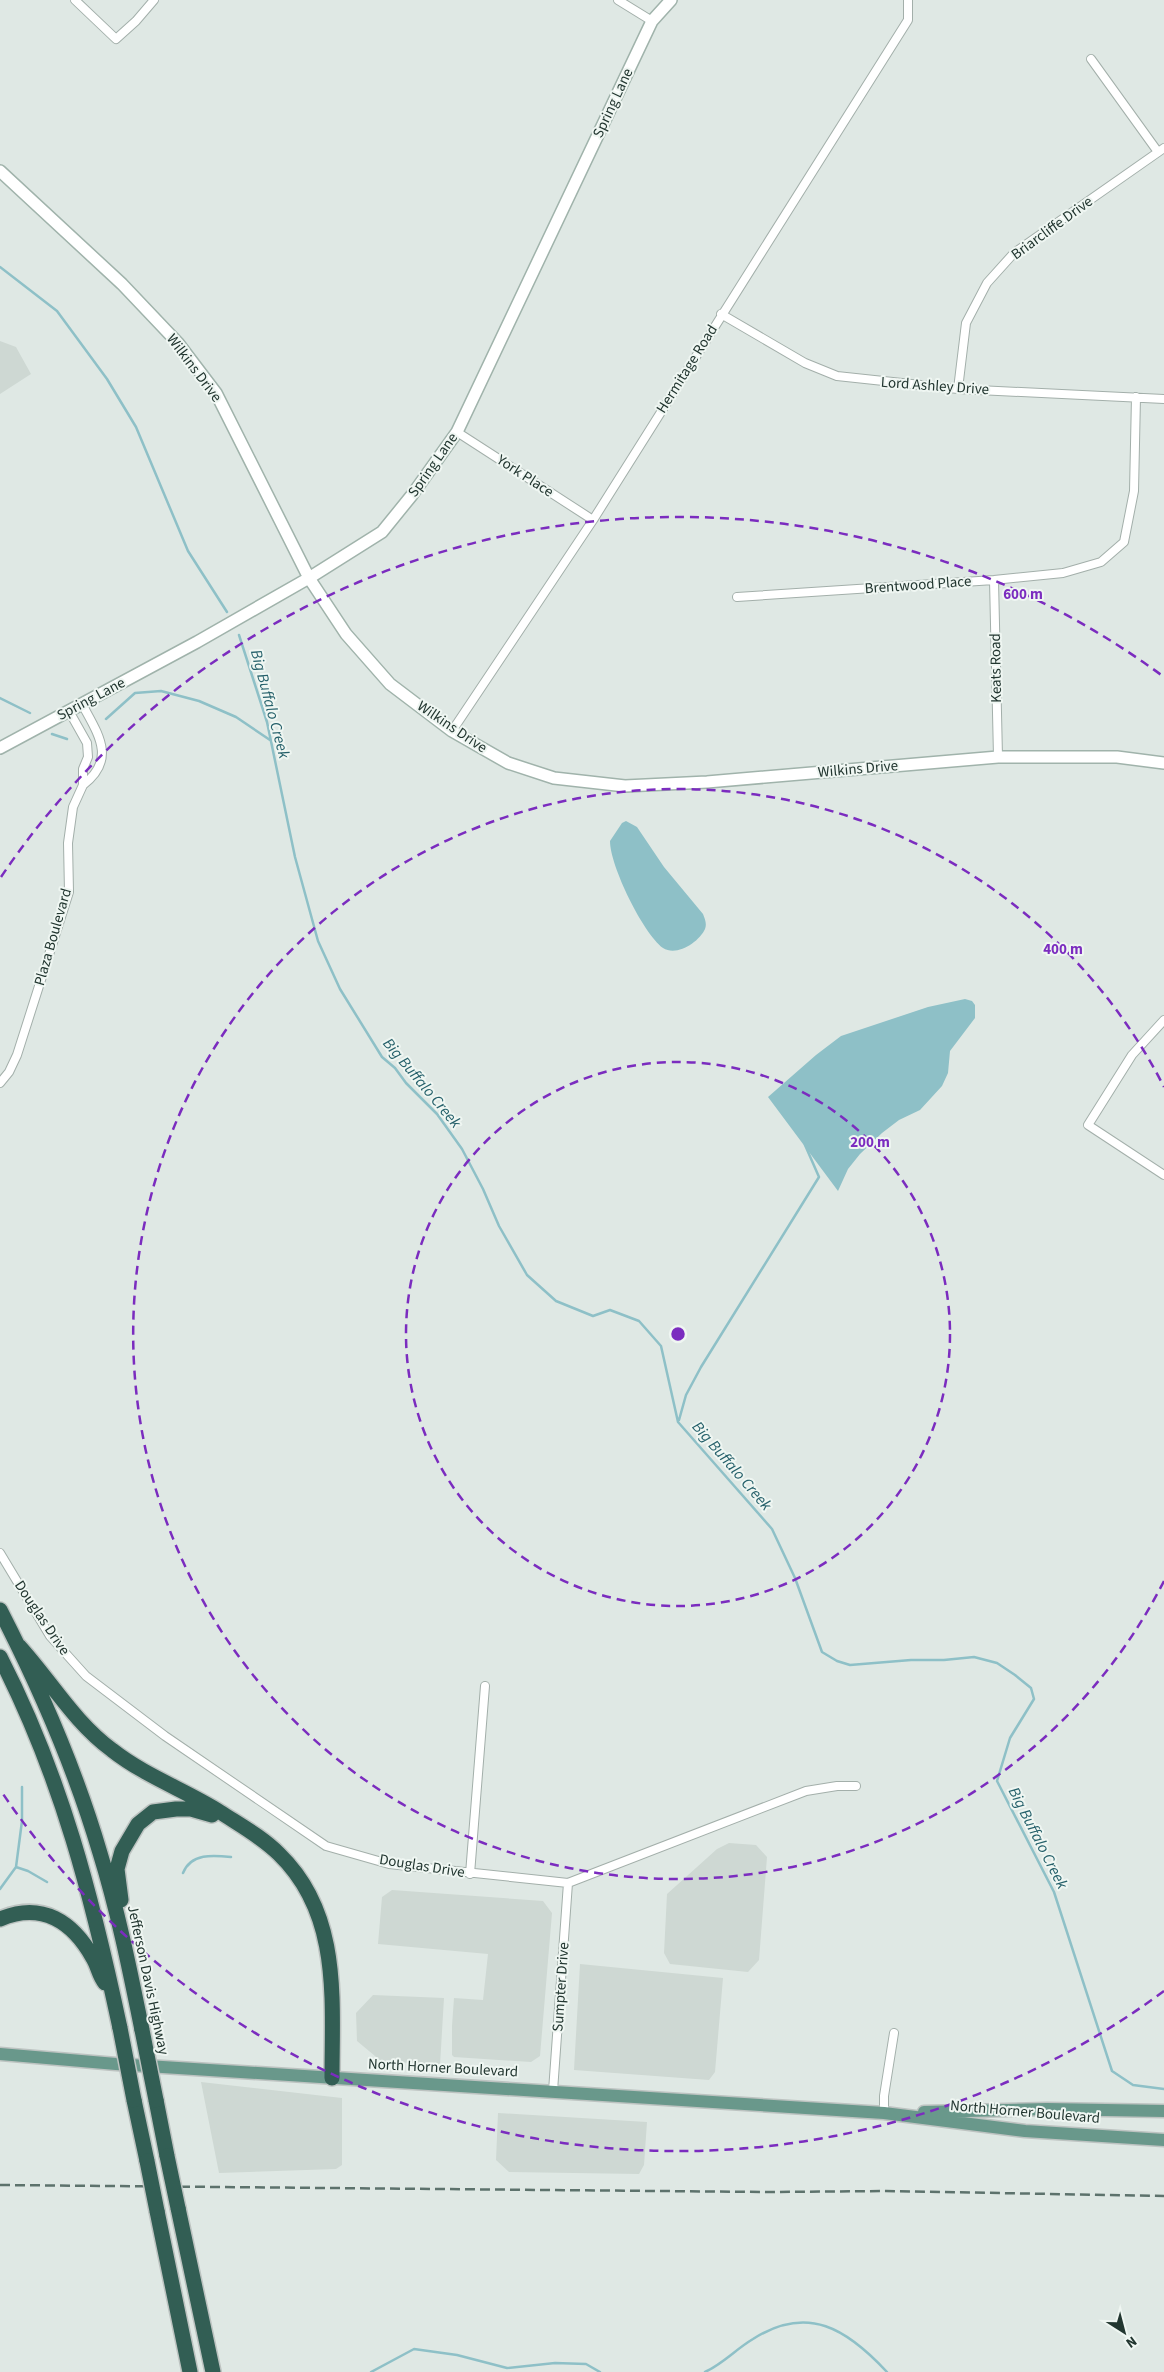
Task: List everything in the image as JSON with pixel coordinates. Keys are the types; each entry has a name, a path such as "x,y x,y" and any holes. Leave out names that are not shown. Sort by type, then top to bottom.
{"highway":[{"name":"Jefferson Davis Highway","path":"0,1610 50,1713 72,1769 100,1853 142,2030 213,2372"},
{"path":"19,1646 40,1669 78,1720 111,1750 143,1772 220,1812 235,1824 268,1844 289,1865 307,1889 319,1915 326,1937 332,1975 332,2078"},
{"path":"0,1657 31,1721 58,1790 89,1891 120,2028 190,2372"},
{"path":"130,1975 130,1934 121,1900 117,1869 122,1851 138,1824 152,1812 176,1809 203,1812 235,1824"},
{"path":"0,1919 23,1913 43,1914 68,1925 84,1943 95,1961 101,1979 112,1992"}],"main road":[{"name":"North Horner Boulevard","path":"0,2054 332,2078 884,2113 1025,2131 1164,2140"},
{"name":"North Horner Boulevard","path":"884,2113 1047,2108 1164,2112"}],"street":[{"path":"75,0 116,39 136,21 154,0"},
{"path":"618,0 652,21"},
{"name":"Spring Lane","path":"0,748 309,578 382,532 412,496 457,432 652,21 671,0"},
{"name":"Hermitage Road","path":"452,731 593,520 721,314 908,20 908,0"},
{"path":"1091,59 1161,150"},
{"name":"Briarcliffe Drive","path":"958,389 966,323 987,283 1014,253 1161,150"},
{"name":"Wilkins Drive","path":"0,171 122,284 178,343 216,393 309,578 346,634 390,684 452,731 508,763 554,778 625,786 717,781 998,757 1117,758 1164,763"},
{"name":"Lord Ashley Drive","path":"721,314 805,363 837,376 958,389 1164,399"},
{"name":"Brentwood Place","path":"737,597 994,580 1062,573 1101,562 1124,542 1134,491 1136,397"},
{"name":"York Place","path":"457,432 593,520"},
{"name":"Keats Road","path":"994,580 998,757"},
{"name":"Plaza Boulevard","path":"0,1083 9,1072 17,1055 69,892 68,843 73,807 84,785 95,776 103,753 100,738 82,704"},
{"name":"Plaza Boulevard","path":"70,711 86,743 88,757 83,769 84,785"},
{"path":"1164,1020 1132,1055 1088,1125 1164,1174"},
{"name":"Douglas Drive","path":"0,1553 50,1636 86,1676 238,1787 326,1846 389,1864 568,1883 806,1790 837,1786 856,1786"},
{"path":"470,1874 485,1686"},
{"name":"Sumpter Drive","path":"553,2091 568,1883"},
{"path":"884,2113 884,2096 894,2033"}],"shaded area":[{"path":"0,341 16,347 31,374 0,394"},
{"path":"729,1843 756,1845 767,1857 759,1960 748,1972 670,1964 664,1953 667,1894 717,1849"},
{"path":"392,1890 543,1901 552,1913 540,2056 531,2062 454,2057 452,2055 454,1998 483,2000 488,1954 378,1944 382,1897"},
{"path":"580,1964 723,1978 715,2072 709,2080 574,2070"},
{"path":"373,1995 444,1998 440,2065 381,2061 357,2041 356,2013"},
{"path":"201,2082 342,2098 342,2165 336,2169 219,2173"},
{"path":"498,2113 647,2122 644,2165 639,2174 509,2172 496,2160"}],"water":[{"path":"626,821 637,827 664,867 703,914 706,923 705,929 698,939 687,947 675,951 663,948 637,914 621,882 611,852 610,841 622,823"},
{"path":"965,999 972,1001 975,1005 975,1018 950,1051 948,1073 942,1086 920,1110 899,1120 860,1154 848,1169 838,1191 768,1097 841,1036 928,1007"}],"waterway":[{"name":"Big Buffalo Creek","path":"0,267 57,311 107,379 136,427 188,551 227,612"},
{"name":"Big Buffalo Creek","path":"239,635 267,722 295,857 318,941 340,989 382,1057 395,1068 406,1083 437,1114 462,1149 483,1189 499,1226 527,1275 556,1301 593,1316 610,1310 639,1321 661,1346 678,1422 772,1529 795,1578 822,1652 837,1661 850,1665 974,1657 997,1663 1031,1688 1034,1699 1010,1738 997,1781 1054,1892 1112,2071 1133,2085 1164,2089"},
{"path":"106,719 135,693 161,691 199,701 236,717 270,740"},
{"path":"0,698 30,713"},
{"path":"52,734 67,739"},
{"path":"679,1420 686,1395 701,1367 819,1177 805,1145 808,1144"},
{"path":"0,1889 16,1867 22,1821 22,1787"},
{"path":"183,1873 187,1866 197,1859 210,1856 231,1857"},
{"path":"16,1867 28,1871 47,1882"},
{"path":"705,2372 753,2339 773,2329 792,2323 826,2326 842,2333 857,2344 887,2372"},
{"path":"371,2372 414,2349 457,2355 507,2368 555,2363 586,2364 600,2372"}],"railway":[{"path":"0,2185 766,2192 886,2191 1164,2196"}]}
